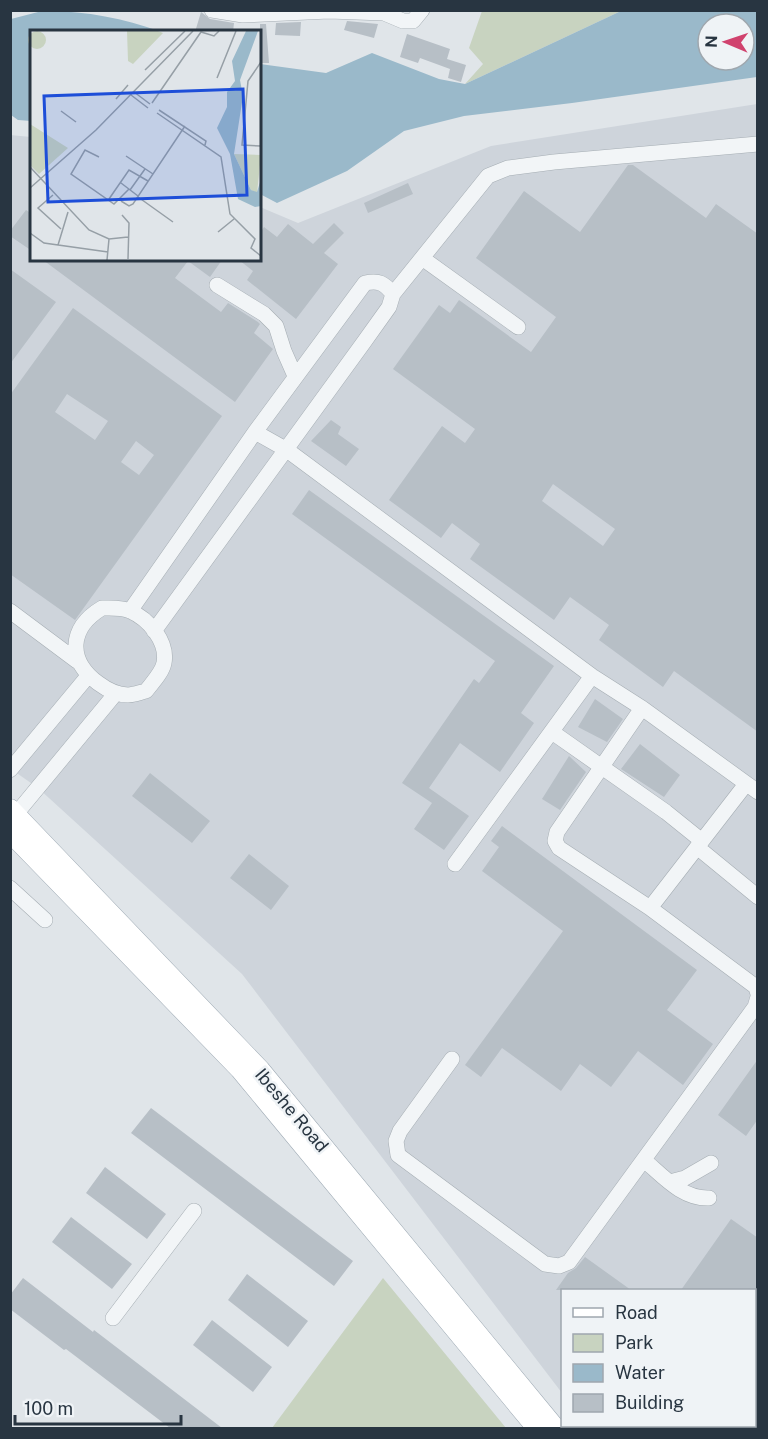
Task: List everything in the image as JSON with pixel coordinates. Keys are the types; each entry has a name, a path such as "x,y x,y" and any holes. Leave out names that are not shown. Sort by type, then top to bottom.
{"main road":[{"name":"Ibeshe Road","path":"12,818 240,1069 537,1428"},
{"name":"Ibeshe Road","path":"12,818 260,1070 555,1428"}],"street":[{"path":"212,10 236,12 243,15 329,11 384,13 403,21 413,21 422,10"},
{"path":"154,631 389,307 393,294 488,176 508,168 554,162 758,144"},
{"path":"422,258 518,327"},
{"path":"130,611 255,432 365,283 377,281 386,284 393,294"},
{"path":"217,285 264,314 276,326 284,351 296,376"},
{"path":"255,432 287,450 592,676 642,708 754,787 699,844 650,908"},
{"path":"10,611 77,661 88,676 116,693 127,695 146,691 164,664 163,644 154,631 130,611 102,608 90,616 82,626 76,642 77,661"},
{"path":"10,770 88,676"},
{"path":"455,864 592,676"},
{"path":"12,818 116,693"},
{"path":"452,1059 400,1131 396,1141 399,1155 545,1264 558,1266 569,1262 755,1007 758,995 756,987 650,908 560,848 555,842 557,832 642,708"},
{"path":"552,732 666,812 758,897"},
{"path":"10,888 45,920"},
{"path":"644,1160 681,1191 698,1198 709,1198"},
{"path":"670,1182 685,1178 711,1163"},
{"path":"113,1318 194,1211"}],"shaded area":[{"path":"757,104 758,1350 756,1351 756,1289 561,1289 561,1392 242,974 38,788 11,769 10,135 30,137 30,261 261,261 261,207 298,223 491,146"}],"green space":[{"path":"482,11 621,11 465,84 483,64 469,48"},
{"path":"383,1278 506,1428 272,1428"}],"water":[{"path":"42,11 72,12 131,22 156,30 30,30 30,121 18,120 11,115 11,19"},
{"path":"621,11 757,11 757,77 464,116 404,131 347,171 277,203 261,195 261,64 326,73 372,53 439,79 465,84"}],"building":[{"path":"201,12 210,19 234,23 233,30 196,30"},
{"path":"347,21 378,24 374,38 344,30"},
{"path":"301,22 300,36 275,35 276,23"},
{"path":"260,24 266,24 269,63 261,63"},
{"path":"407,34 450,49 447,59 466,65 461,82 448,78 450,69 420,58 418,63 400,57"},
{"path":"628,165 633,165 706,218 716,204 758,234 758,732 674,671 663,687 599,640 609,625 570,597 554,620 470,559 480,544 452,523 441,538 389,500 442,426 465,443 475,429 393,369 439,305 450,313 459,300 531,352 556,317 476,258 524,191 580,232","holes":["553,484 615,529 603,546 542,501"]},
{"path":"408,183 413,194 368,213 364,203"},
{"path":"26,210 30,213 30,250 10,236 10,231"},
{"path":"334,223 344,233 324,253 338,264 296,319 247,280 253,271 240,261 261,261 261,232 264,227 277,237 288,224 313,244"},
{"path":"44,261 188,261 175,278 221,312 228,303 258,322 260,324 254,333 273,349 235,402"},
{"path":"188,261 221,261 210,277"},
{"path":"10,269 56,302 10,364"},
{"path":"73,308 222,416 75,620 10,574 10,395","holes":["67,394 108,421 95,440 55,412","136,441 154,455 139,475 121,462"]},
{"path":"331,420 341,427 338,434 359,449 346,466 311,441"},
{"path":"309,490 554,666 521,713 534,723 500,772 460,743 429,788 469,816 444,850 414,829 432,803 402,783 474,679 479,683 495,661 292,514"},
{"path":"595,699 623,719 607,742 578,727"},
{"path":"640,744 680,775 664,797 621,769"},
{"path":"569,756 586,772 560,810 542,799"},
{"path":"150,773 210,821 192,843 132,796"},
{"path":"502,826 697,970 667,1010 713,1044 683,1085 638,1051 611,1087 580,1064 561,1091 502,1048 481,1077 465,1065 563,931 482,871 499,847 491,841"},
{"path":"249,854 289,886 271,910 230,878"},
{"path":"758,1059 758,1119 746,1136 718,1115"},
{"path":"151,1108 353,1261 334,1286 131,1133"},
{"path":"105,1167 166,1214 147,1239 86,1193"},
{"path":"71,1217 132,1264 112,1289 52,1242"},
{"path":"731,1219 758,1238 758,1290 682,1289"},
{"path":"585,1257 630,1289 556,1290 568,1273 576,1268"},
{"path":"247,1274 308,1321 288,1347 228,1300"},
{"path":"23,1278 222,1428 170,1428 66,1349 64,1350 10,1309 10,1295"},
{"path":"212,1320 272,1367 253,1392 193,1345"}]}
